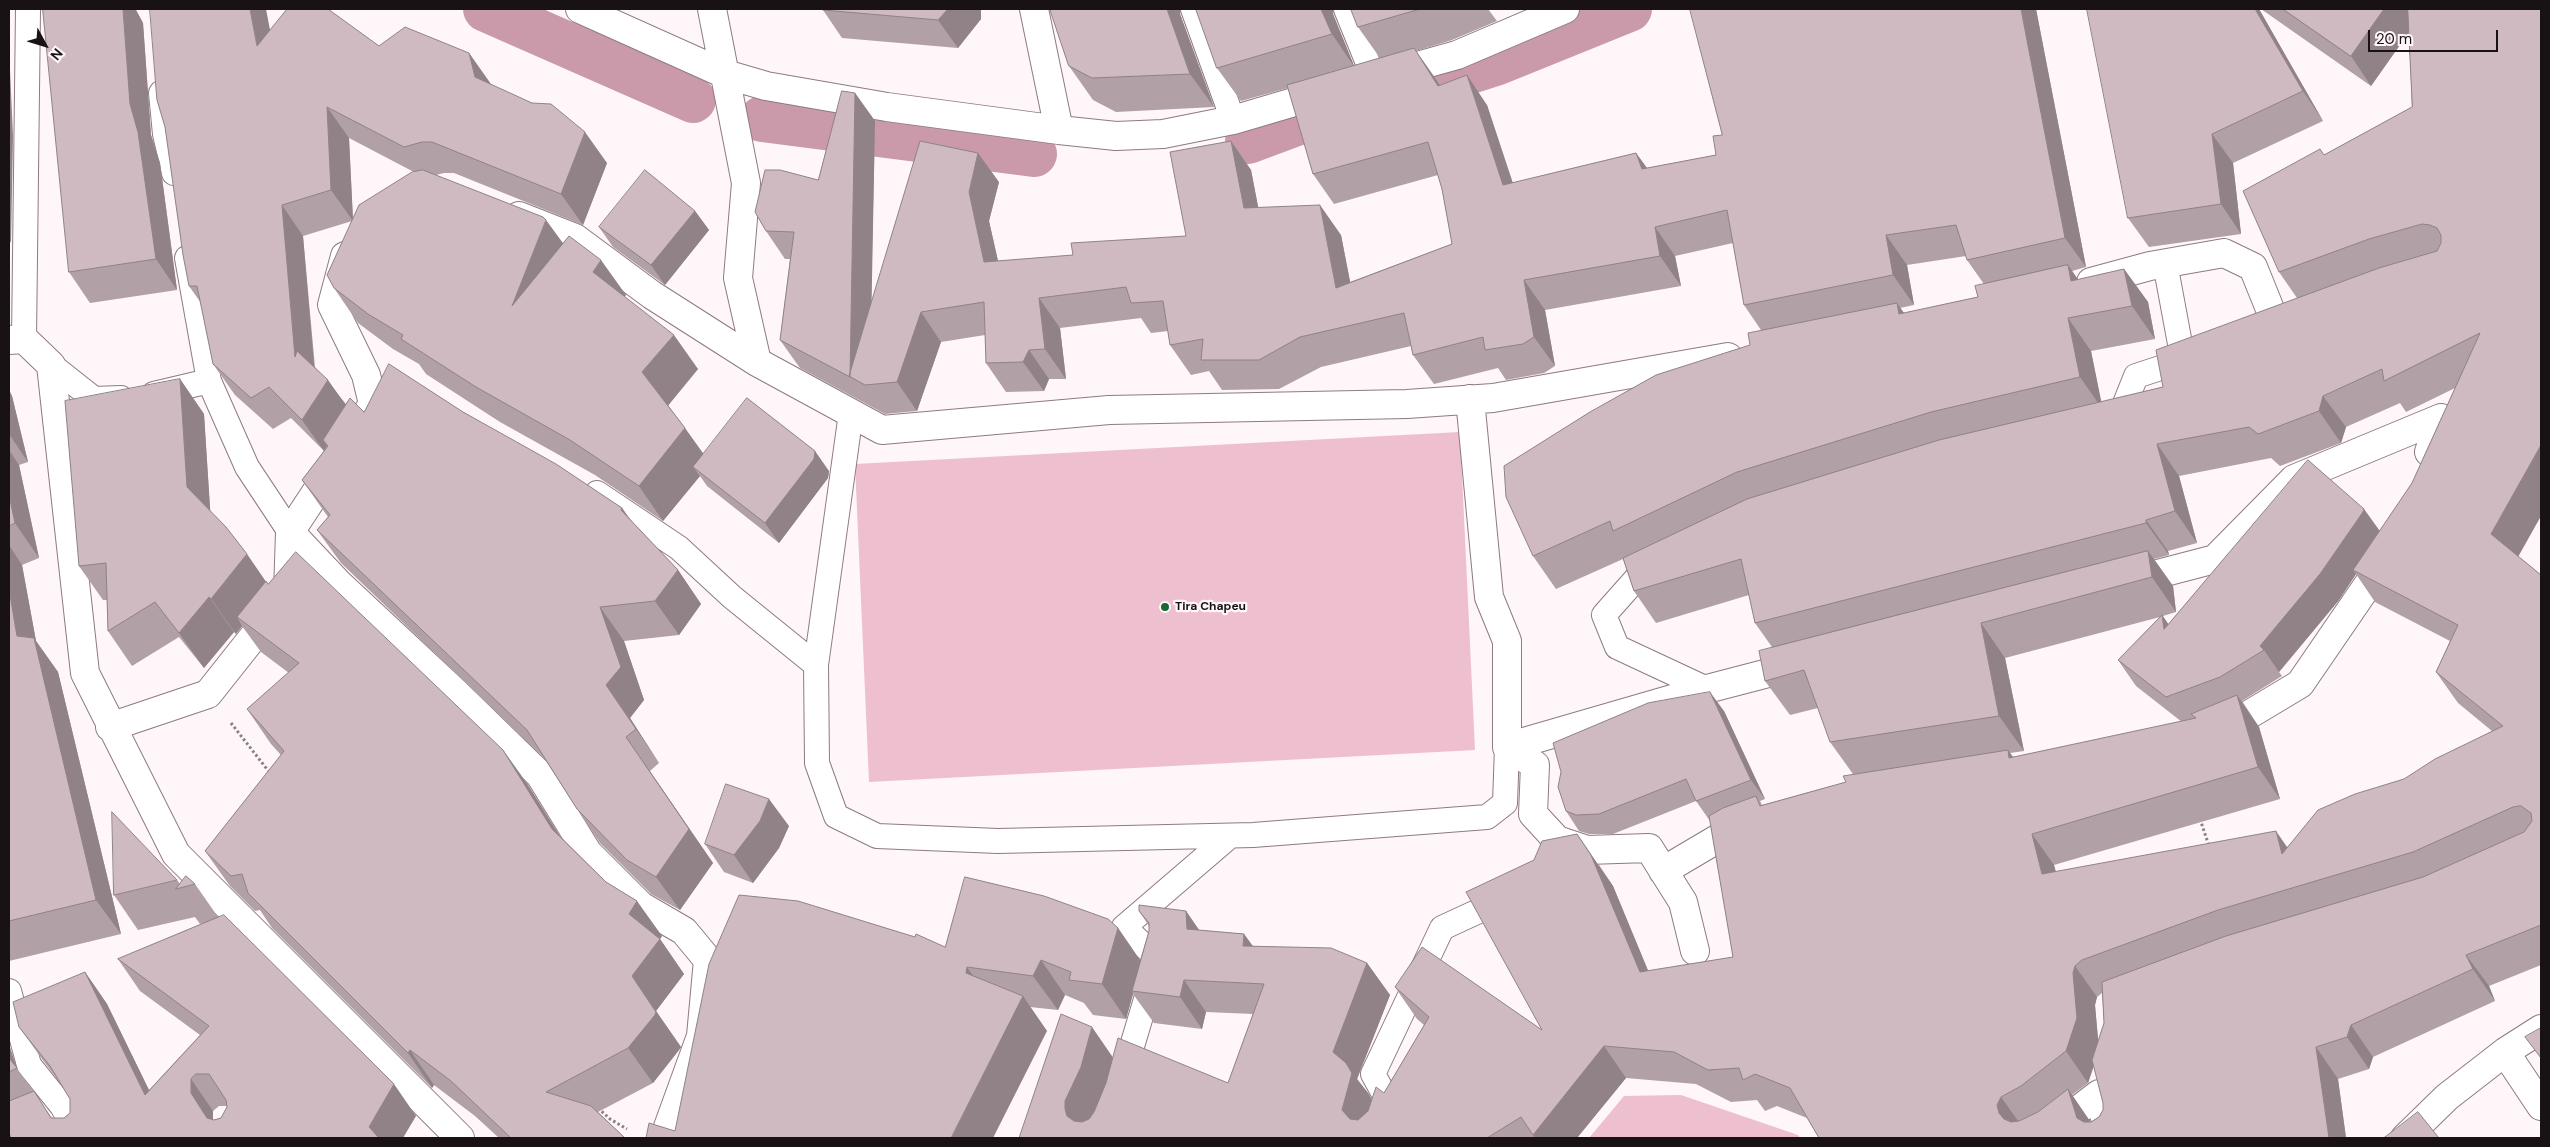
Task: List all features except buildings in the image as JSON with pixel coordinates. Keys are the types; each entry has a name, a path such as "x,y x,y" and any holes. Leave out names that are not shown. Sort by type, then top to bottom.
{"street":[{"path":"580,9 725,74 766,86 887,107 1116,136 1163,134 1234,120 1456,54 1565,9"},
{"path":"712,9 746,183 738,278 757,362"},
{"path":"1034,9 1059,130"},
{"path":"493,206 576,238 652,295 757,362 882,430 1109,410 1407,404 1493,398 1749,353"},
{"path":"110,727 208,694 288,593 290,532 372,404 366,375 332,305 346,250 359,237"},
{"path":"2067,288 2165,263 2224,253 2253,267 2269,332 2314,316"},
{"path":"17,339 51,364 85,674 110,727 176,854 460,1138"},
{"path":"1470,399 1489,597 1507,641 1507,747"},
{"path":"2098,590 2215,559 2294,479 2441,418 2422,473"},
{"path":"290,532 339,584 457,694 540,775 588,853 642,906 684,930 708,960 701,1036 664,1138"},
{"path":"2196,736 2245,717 2300,684 2395,545 2398,536"},
{"path":"1507,747 1707,689 1822,660"},
{"path":"1507,747 1535,765 1533,814 1552,848 1587,850 1649,848 1683,902 1695,951"},
{"path":"1663,871 1738,825 1765,816"},
{"path":"2405,1138 2447,1097 2505,1052 2541,1028"},
{"path":"2505,1052 2541,1106"},
{"path":"2035,1138 2051,1131 2102,1085 2110,1138"}],"lane":[{"path":"17,339 28,9"},
{"path":"1193,9 1234,120"},
{"path":"1346,9 1374,78"},
{"path":"159,71 165,134 173,160 178,200"},
{"path":"184,239 209,382 247,467 290,532"},
{"path":"2165,263 2183,360"},
{"path":"2089,427 2118,421 2136,376 2212,351"},
{"path":"51,364 94,398 136,398 209,382"},
{"path":"366,375 394,379"},
{"path":"851,413 816,665 817,763 836,816 877,836 998,841 1230,836 1486,816 1505,803 1507,747"},
{"path":"578,481 679,548 732,597 816,665"},
{"path":"1679,559 1636,579 1604,615 1617,647 1707,689"},
{"path":"1120,1090 1158,959 1124,927 1230,836"},
{"path":"1378,1138 1389,1103 1373,1074 1442,928 1520,892 1525,885"},
{"path":"9,991 29,1066 53,1110 80,1138"}],"path":[{"path":"208,694 272,776"},
{"path":"2200,817 2212,853"},
{"path":"596,1106 610,1119 635,1133"}],"shaded area":[{"name":"Tira Chapeu","path":"1460,432 1475,750 869,782 855,464"},
{"path":"1681,1095 1798,1135 1800,1138 1589,1138 1624,1096"}],"waterway":[{"path":"486,9 693,100"},
{"path":"1248,141 1350,103 1432,83 1498,62 1629,9"},
{"path":"762,119 1034,154"}],"place":[{"name":"Tira Chapeu","path":"1165,607"}]}
